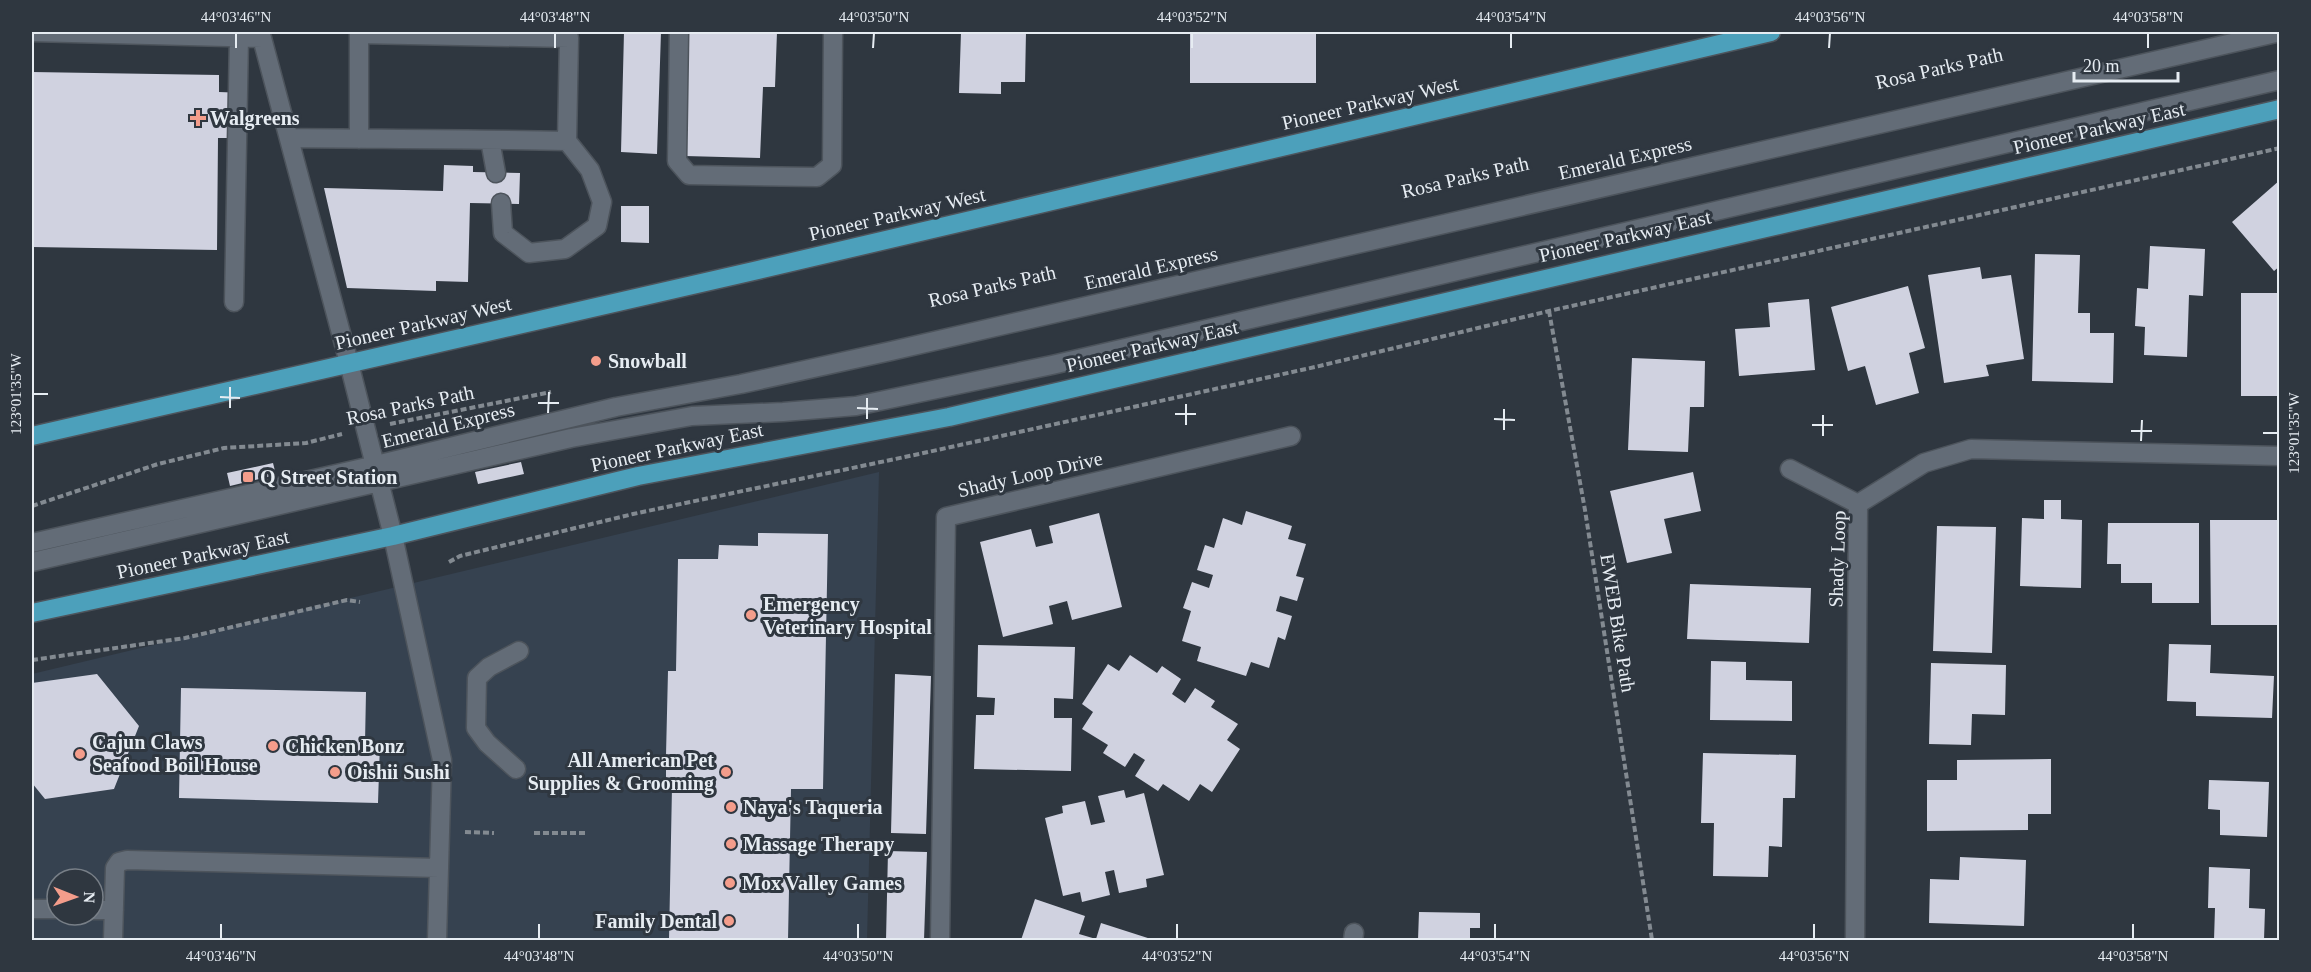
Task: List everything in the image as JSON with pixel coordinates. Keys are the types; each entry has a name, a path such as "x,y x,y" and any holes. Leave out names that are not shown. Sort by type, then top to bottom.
{"main road":[{"name":"Pioneer Parkway West","path":"32,436 758,270 1771,32"},
{"name":"Pioneer Parkway East","path":"32,613 393,536 638,476 960,414 2280,109"}],"street":[{"path":"32,32 262,38 376,465 442,760 437,940"},
{"path":"679,32 676,161 689,175 817,177 832,165 833,32"},
{"name":"Emerald Express","path":"32,543 376,465 616,407 741,384 891,351 2280,32"},
{"path":"358,139 359,34 569,38 567,141 590,170 602,202 597,226 565,249 529,253 503,233 501,203"},
{"path":"234,302 239,37"},
{"name":"Emerald Express","path":"32,562 571,438 692,416 856,406 1052,365 2280,80"},
{"path":"289,138 567,141"},
{"path":"490,140 496,173"},
{"name":"Shady Loop Drive","path":"939,940 946,517 1291,436"},
{"name":"Shady Loop","path":"1855,940 1858,504 1924,463 1971,449 2280,456"},
{"path":"1790,469 1858,504"},
{"path":"516,769 487,743 476,728 476,698 477,678 489,667 519,651"},
{"path":"113,940 115,868 119,862 127,860 439,868"},
{"path":"105,910 114,910"}],"path":[{"name":"EWEB Bike Path","path":"1652,940 1585,510 1549,311 2280,148"},
{"name":"Rosa Parks Path","path":"32,506 158,464 224,448 306,443 366,428 561,391"},
{"path":"32,660 185,638 347,600 360,602"},
{"path":"472,832 494,832"},
{"path":"534,833 588,833"}],"shaded area":[{"path":"879,472 867,940 32,940 32,674"}],"building":[{"path":"624,32 661,32 657,154 621,152"},
{"path":"689,32 777,32 775,87 763,87 760,158 685,156"},
{"path":"961,32 1026,32 1025,82 1001,82 1001,94 959,93"},
{"path":"1190,32 1316,32 1316,83 1190,83"},
{"name":"Walgreens","path":"32,72 219,75 219,92 246,93 245,138 218,138 217,250 32,247"},
{"path":"444,165 473,166 473,172 520,173 519,204 470,203 468,282 436,281 436,291 347,288 324,188 443,191"},
{"path":"2280,180 2280,266 2274,271 2232,222"},
{"path":"621,206 649,206 649,243 621,242"},
{"path":"2150,246 2205,249 2203,296 2189,295 2187,357 2144,355 2145,327 2135,326 2137,288 2148,289"},
{"path":"2035,254 2080,255 2078,313 2090,313 2090,333 2114,333 2113,383 2032,381"},
{"path":"1980,267 1982,279 2011,275 2024,359 1986,365 1989,376 1944,383 1928,275"},
{"path":"1908,286 1925,348 1909,353 1919,393 1876,405 1865,366 1848,371 1831,307"},
{"path":"2241,293 2280,293 2280,396 2241,396"},
{"path":"1809,299 1815,370 1739,376 1735,329 1770,327 1768,303"},
{"path":"1632,358 1705,361 1704,407 1690,407 1688,452 1628,450"},
{"path":"521,462 524,474 478,484 475,472"},
{"path":"273,463 276,475 230,486 227,473"},
{"path":"1693,472 1701,511 1664,519 1672,553 1627,563 1610,491"},
{"path":"2044,500 2061,500 2061,519 2082,520 2081,588 2020,586 2022,518 2044,519"},
{"path":"1246,511 1292,526 1288,539 1306,544 1296,576 1304,578 1297,601 1280,596 1276,611 1292,616 1285,640 1278,637 1269,668 1251,662 1246,676 1197,661 1201,647 1182,641 1191,611 1183,608 1192,582 1209,588 1213,575 1197,570 1205,545 1214,548 1223,518 1242,525"},
{"path":"1099,513 1122,607 1072,620 1067,601 1049,606 1053,624 1003,637 980,542 1031,529 1036,547 1053,543 1049,526"},
{"path":"2210,520 2280,520 2280,625 2211,625"},
{"path":"2108,523 2199,523 2199,603 2152,603 2152,583 2121,583 2121,564 2107,564"},
{"path":"1937,526 1996,527 1992,653 1933,651"},
{"name":"Emergency Veterinary Hospital","path":"758,533 828,534 823,789 791,789 788,940 669,940 672,787 666,786 666,755 668,671 676,671 678,559 718,559 719,545 758,546"},
{"path":"1690,584 1811,588 1809,643 1687,639"},
{"path":"2169,644 2211,645 2210,673 2274,676 2272,718 2196,716 2196,702 2167,701"},
{"path":"978,645 1075,647 1073,699 1054,698 1054,718 1072,718 1071,771 974,769 976,715 994,715 995,698 977,697"},
{"path":"1130,655 1157,673 1162,666 1181,679 1172,694 1185,703 1195,688 1215,701 1211,707 1238,724 1227,740 1240,749 1212,792 1200,784 1189,801 1163,784 1158,791 1135,776 1145,760 1134,753 1125,767 1103,753 1108,745 1082,729 1093,712 1082,704 1108,664 1119,671"},
{"path":"1711,661 1746,662 1746,680 1792,681 1792,721 1710,720"},
{"path":"1931,663 2006,665 2005,715 1972,714 1971,745 1929,744"},
{"name":"Cajun Claws Seafood Boil House","path":"97,674 139,726 114,789 45,799 32,783 32,683"},
{"path":"895,674 931,676 926,834 891,833"},
{"path":"181,688 366,692 365,743 380,743 378,803 179,798"},
{"path":"1703,753 1796,755 1795,798 1783,798 1782,847 1769,846 1768,877 1713,876 1714,823 1701,823"},
{"path":"2051,759 2051,814 2028,814 2028,830 1927,831 1927,780 1957,780 1957,760"},
{"path":"2209,780 2269,782 2267,837 2220,835 2220,810 2208,809"},
{"path":"1124,790 1126,798 1144,793 1164,875 1146,879 1147,887 1119,893 1114,870 1105,872 1110,895 1082,902 1080,892 1063,896 1045,818 1063,813 1062,806 1085,801 1091,825 1105,822 1098,796"},
{"path":"888,851 927,852 924,940 886,940"},
{"path":"1960,857 2026,860 2024,926 1929,923 1930,879 1959,880"},
{"path":"2209,867 2250,869 2249,908 2265,909 2264,940 2214,940 2215,908 2208,908"},
{"path":"1035,899 1085,916 1079,934 1096,939 1101,923 1154,940 1021,940"},
{"path":"1419,912 1480,913 1480,928 1470,928 1470,940 1418,940"}],"place":[{"name":"Walgreens","path":"198,118"},
{"name":"Snowball","path":"596,361"},
{"name":"Q Street Station","path":"248,477"},
{"name":"Emergency Veterinary Hospital","path":"751,615"},
{"name":"Chicken Bonz","path":"273,746"},
{"name":"Cajun Claws Seafood Boil House","path":"80,754"},
{"name":"Oishii Sushi","path":"335,772"},
{"name":"All American Pet Supplies & Grooming","path":"726,772"},
{"name":"Naya's Taqueria","path":"731,807"},
{"name":"Massage Therapy","path":"731,844"},
{"name":"Mox Valley Games","path":"730,883"},
{"name":"Family Dental","path":"729,921"}]}
